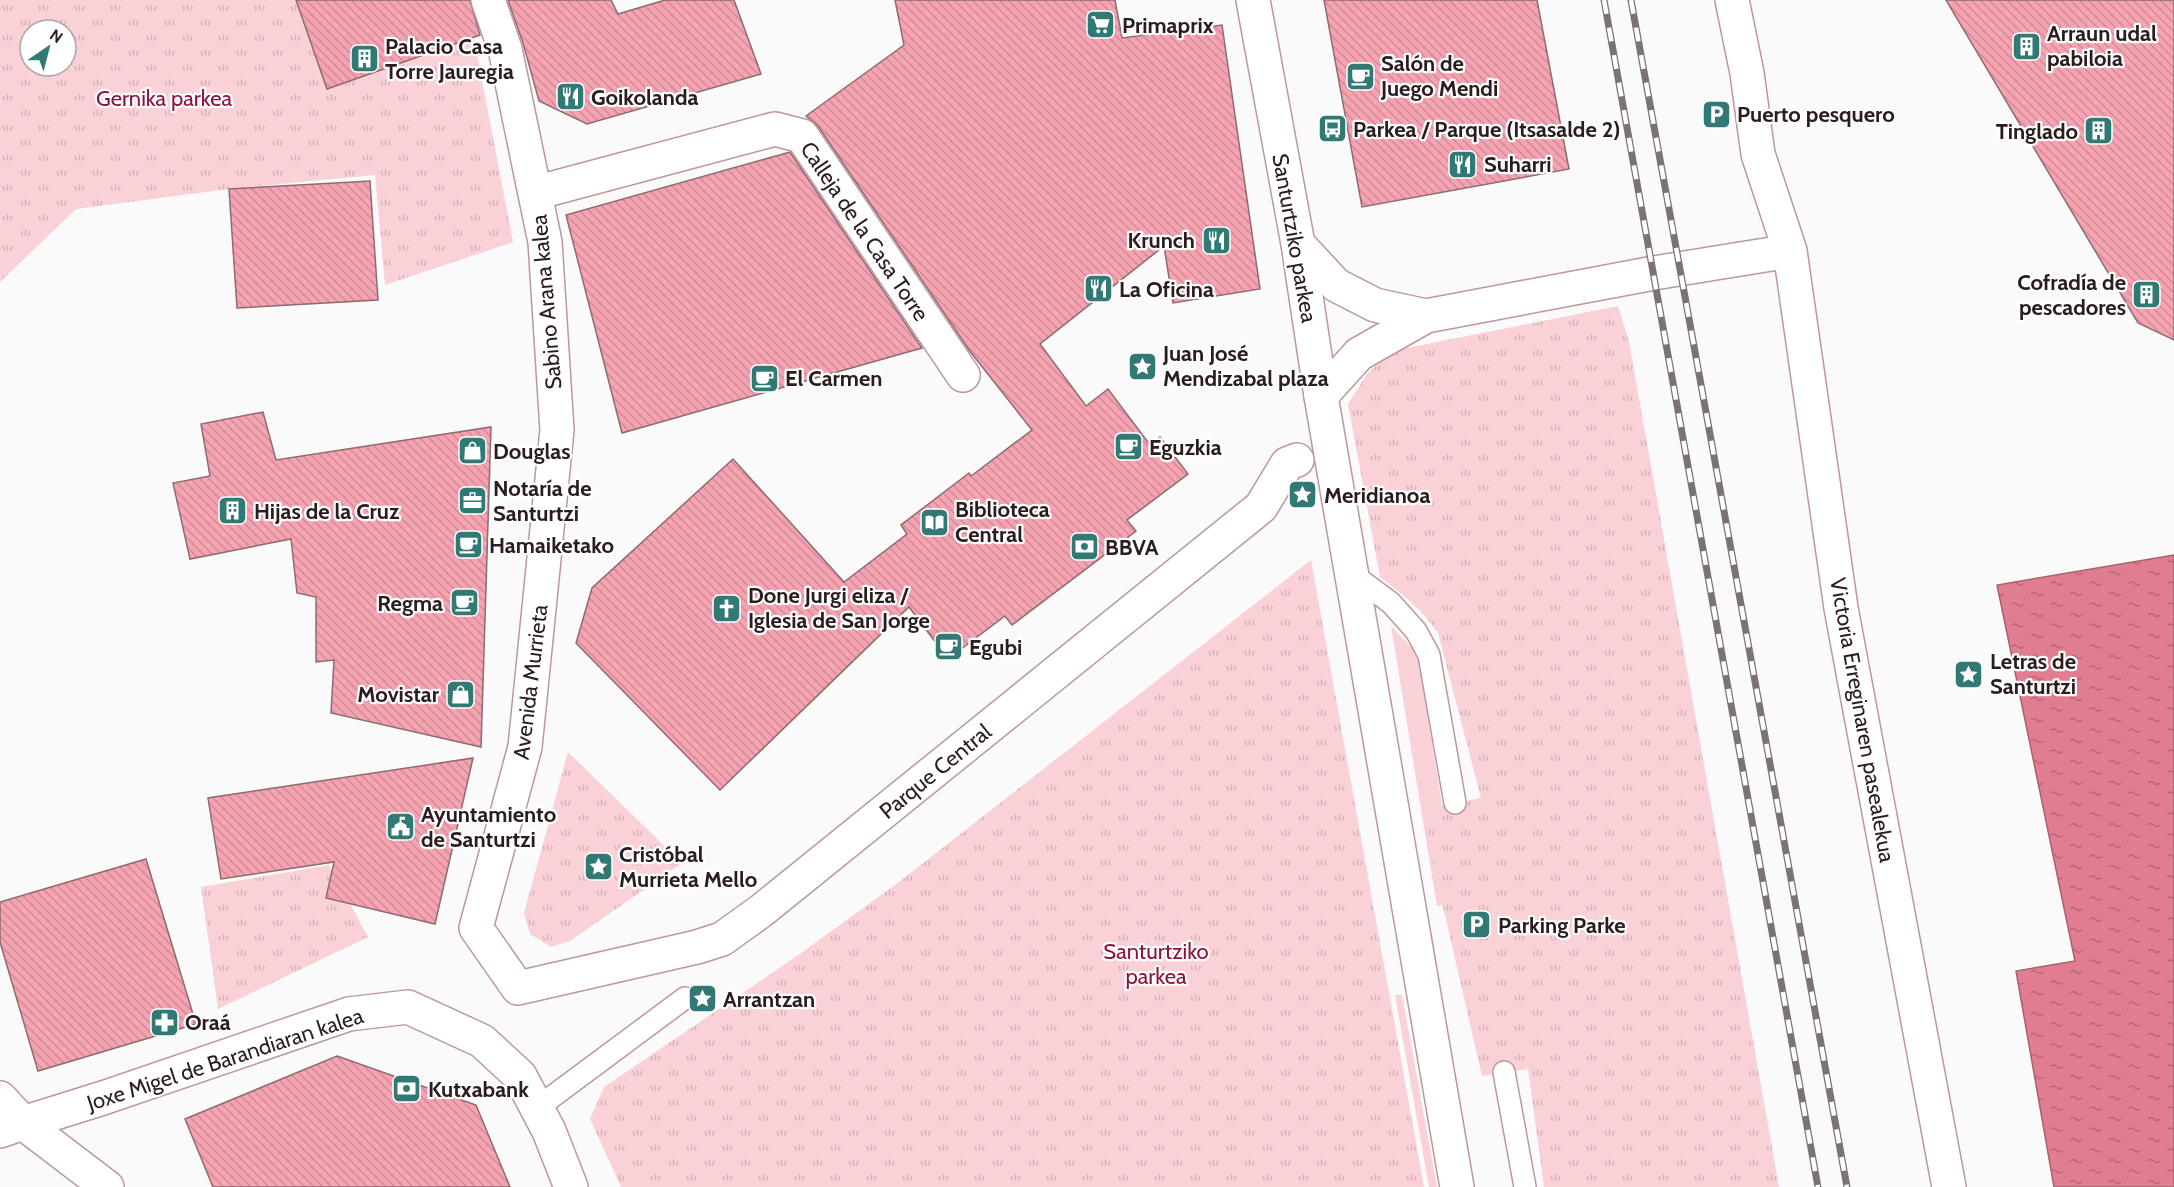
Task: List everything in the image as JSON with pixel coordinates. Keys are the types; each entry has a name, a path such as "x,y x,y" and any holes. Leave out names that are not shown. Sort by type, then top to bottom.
{"street":[{"name":"Sabino Arana kalea","path":"488,0 505,49 545,242 556,430"},
{"name":"Santurtziko parkea","path":"1252,0 1298,244 1321,396 1457,1187"},
{"name":"Victoria Erreginaren pasealekua","path":"1732,0 1747,73 1758,154 1790,251 1841,608 1949,1187"},
{"name":"Calleja de la Casa Torre","path":"535,193 775,129 802,136 963,375"},
{"path":"1298,244 1336,285 1375,305 1426,316"},
{"path":"1321,396 1359,354 1426,316 1611,281 1790,251"},
{"name":"Avenida Murrieta","path":"518,988 476,928 525,747 556,430"},
{"name":"Parque Central","path":"518,988 723,939 770,904 1261,507 1287,464 1297,460"},
{"name":"Joxe Migel de Barandiaran kalea","path":"11,1127 349,1014 408,1007 482,1041 520,1076 549,1131 571,1187"},
{"path":"0,1098 11,1127 107,1187"}],"lane":[{"path":"1352,574 1391,603 1416,631 1429,654 1455,803"},
{"path":"537,1108 685,998"},
{"path":"1504,1072 1525,1187"}],"green space":[{"name":"Gernika parkea","path":"0,0 296,0 325,81 474,39 513,242 385,285 375,175 229,189 76,209 0,282"},
{"path":"1618,306 1629,342 1779,1187 1544,1187 1528,1069 1482,1076 1422,815 1481,798 1438,633 1418,609 1380,577 1348,404 1367,374 1392,351"},
{"name":"Santurtziko parkea","path":"1311,560 1424,1187 621,1187 590,1119 604,1087 797,956 899,882"},
{"path":"1391,626 1412,648 1419,662 1442,805 1482,798 1497,896 1437,906"},
{"path":"568,752 682,863 570,941 551,947 530,934 524,913"},
{"path":"329,865 368,937 218,1009 201,887"},
{"path":"1395,995 1402,995 1437,1187 1429,1187"}],"water":[{"path":"2174,555 2174,1187 2054,1187 2016,971 2075,961 1997,585"}],"building":[{"name":"Palacio Casa Torre Jauregia","path":"296,0 470,0 480,35 327,89"},
{"path":"508,0 611,0 618,14 665,0 734,0 761,74 587,124 539,101"},
{"path":"895,0 1115,0 1122,38 1222,25 1260,289 1173,303 1164,246 1040,344 1086,406 1108,389 1150,445 1160,437 1188,474 1127,520 1136,531 1012,625 1005,616 948,659 909,607 720,790 576,643 592,588 733,459 844,582 907,534 901,525 969,473 971,476 1032,430 969,350 818,126 806,116 904,45"},
{"path":"1324,0 1537,0 1569,169 1362,207"},
{"name":"Tinglado","path":"1946,0 2174,0 2174,340 2138,323"},
{"path":"790,152 922,348 622,433 566,215"},
{"path":"370,181 378,300 237,308 229,189"},
{"path":"263,412 276,460 491,427 481,747 331,713 334,660 316,662 316,597 297,593 291,539 190,559 173,483 210,476 201,424"},
{"name":"Ayuntamiento de Santurtzi","path":"473,758 435,924 326,898 334,862 221,879 208,798"},
{"path":"146,859 196,1024 38,1071 0,942 0,902"},
{"path":"337,1056 476,1105 510,1187 213,1187 185,1119"}],"railway":[{"path":"1604,0 1818,1187"},
{"path":"1631,0 1847,1187"}],"place":[{"name":"Primaprix","path":"1101,25"},
{"name":"Arraun udal pabiloia","path":"2026,46"},
{"name":"Palacio Casa Torre Jauregia","path":"364,59"},
{"name":"Salón de Juego Mendi","path":"1360,76"},
{"name":"Goikolanda","path":"570,97"},
{"name":"Puerto pesquero","path":"1716,114"},
{"name":"Parkea / Parque (Itsasalde 2)","path":"1332,129"},
{"name":"Tinglado","path":"2099,131"},
{"name":"Suharri","path":"1463,164"},
{"name":"Krunch","path":"1216,240"},
{"name":"La Oficina","path":"1098,289"},
{"name":"Cofradía de pescadores","path":"2147,295"},
{"name":"Juan José Mendizabal plaza","path":"1142,366"},
{"name":"El Carmen","path":"764,378"},
{"name":"Eguzkia","path":"1128,447"},
{"name":"Douglas","path":"472,451"},
{"name":"Meridianoa","path":"1303,495"},
{"name":"Notaría de Santurtzi","path":"472,501"},
{"name":"Hijas de la Cruz","path":"233,511"},
{"name":"Biblioteca Central","path":"934,522"},
{"name":"Hamaiketako","path":"468,545"},
{"name":"BBVA","path":"1084,547"},
{"name":"Regma","path":"464,603"},
{"name":"Done Jurgi eliza / Iglesia de San Jorge","path":"727,608"},
{"name":"Egubi","path":"948,647"},
{"name":"Letras de Santurtzi","path":"1969,674"},
{"name":"Movistar","path":"460,694"},
{"name":"Ayuntamiento de Santurtzi","path":"400,827"},
{"name":"Cristóbal Murrieta Mello","path":"598,867"},
{"name":"Parking Parke","path":"1477,925"},
{"name":"Arrantzan","path":"702,999"},
{"name":"Oraá","path":"164,1022"},
{"name":"Kutxabank","path":"407,1089"}]}
